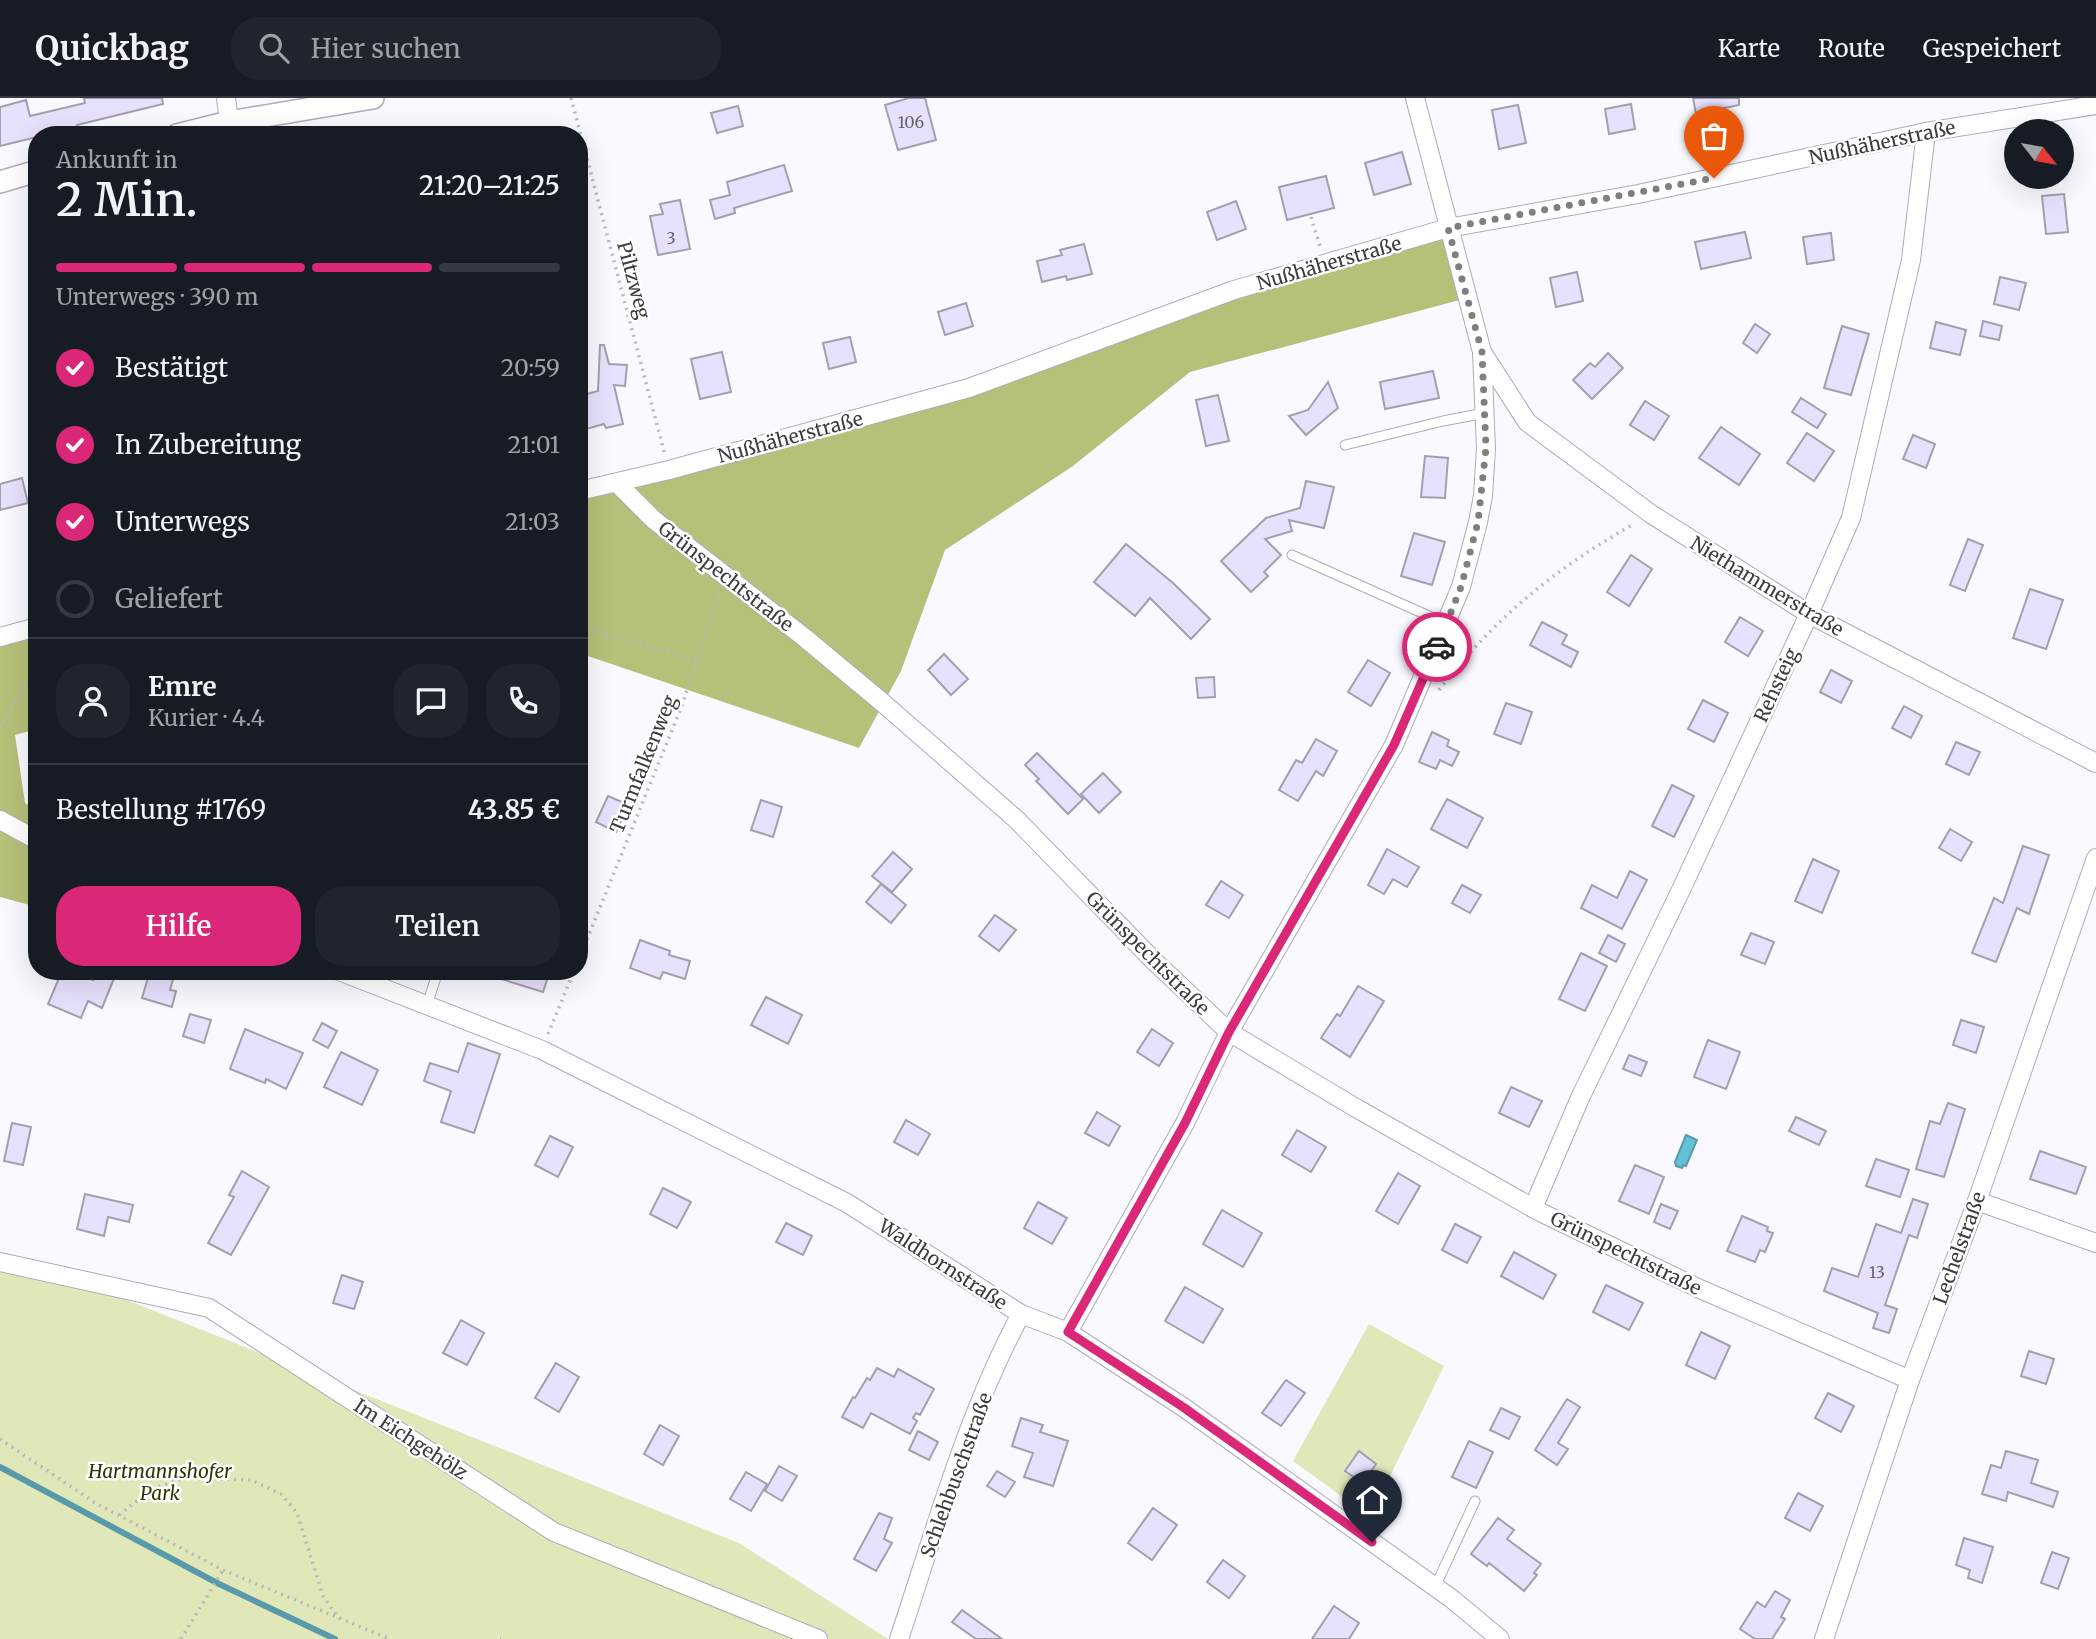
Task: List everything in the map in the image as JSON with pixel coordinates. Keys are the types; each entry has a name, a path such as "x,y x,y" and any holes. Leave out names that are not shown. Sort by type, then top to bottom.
{"street":[{"path":"226,98 229,122"},
{"path":"213,126 373,98"},
{"path":"1068,1332 1185,1123 1229,1032 1394,745 1461,587 1478,522 1486,448 1482,352 1415,98"},
{"name":"Nußhäherstraße","path":"588,489 669,470 968,388 1234,290 1448,228 1638,194 1926,132 2096,105"},
{"name":"Rehsteig","path":"1533,1208 1580,1098 1680,892 1851,518 1912,260 1926,132"},
{"path":"0,181 28,173"},
{"name":"Niethammerstraße","path":"1482,352 1527,422 1651,514 1809,614 2096,763"},
{"name":"Grünspechtstraße","path":"617,483 654,520 883,703 1017,820 1154,961 1229,1032 1533,1208 1700,1289 1910,1380"},
{"path":"0,637 28,629"},
{"path":"0,820 28,835"},
{"name":"Lechelstraße","path":"1824,1639 1910,1380 1977,1201 2096,858"},
{"name":"Waldhornstraße","path":"362,980 542,1050 847,1203 1021,1314 1068,1332 1183,1407 1435,1587 1500,1639"},
{"path":"1977,1201 2096,1243"},
{"name":"Im Eichgehölz","path":"0,1262 209,1308 554,1532 818,1639"},
{"name":"Schlehbuschstraße","path":"899,1639 951,1482 1000,1353 1021,1314"}],"lane":[{"path":"1345,445 1485,413"},
{"path":"1292,555 1447,624"},
{"path":"427,1005 435,980"},
{"path":"1435,1587 1475,1501"}],"path":[{"name":"Piltzweg","path":"571,98 578,126"},
{"name":"Piltzweg","path":"588,163 669,470"},
{"path":"1311,217 1318,240"},
{"path":"1439,690 1490,630 1529,593 1595,546 1651,514"},
{"name":"Turmfalkenweg","path":"588,937 681,708 725,577"},
{"path":"588,629 698,660"},
{"path":"0,729 28,681"},
{"path":"542,1050 570,980"},
{"path":"0,1439 97,1504 223,1570 390,1639"},
{"path":"119,1515 152,1489 185,1478 251,1480 281,1494 297,1513 323,1596 339,1619"},
{"path":"181,1639 223,1570"}],"green space":[{"path":"1448,228 1467,298 1190,372 1073,466 945,550 901,671 859,748 588,656 588,489 968,388 1234,290"},
{"path":"28,629 28,731 15,735 25,803 28,805 28,905 0,897 0,637"},
{"name":"Hartmannshofer Park","path":"0,1255 26,1260 739,1543 888,1639 0,1639"},
{"path":"1369,1324 1444,1366 1370,1517 1293,1461"}],"water":[{"path":"1686,1135 1697,1140 1686,1166 1683,1165 1682,1168 1676,1166 1675,1162"}],"building":[{"path":"84,98 162,98 163,104 77,126 28,126 28,139 0,146 0,107 26,100 30,116 85,103"},
{"path":"909,98 925,98 936,140 898,150 885,105"},
{"path":"1693,98 1739,98 1739,105 1696,114"},
{"path":"1631,104 1635,129 1609,134 1605,109"},
{"path":"1518,105 1526,143 1499,149 1492,110"},
{"path":"738,106 743,126 717,133 711,113"},
{"path":"1402,152 1411,184 1374,195 1365,163"},
{"path":"784,165 792,191 734,208 735,213 715,219 710,200 730,195 727,182"},
{"path":"1326,176 1334,208 1287,220 1279,187"},
{"path":"2064,194 2068,232 2046,234 2042,196"},
{"path":"680,200 690,249 658,255 650,216 663,214 660,204"},
{"path":"1236,201 1246,229 1217,240 1207,212"},
{"path":"1745,232 1751,258 1701,269 1695,242"},
{"path":"1831,233 1834,260 1807,264 1803,237"},
{"path":"1084,244 1092,274 1067,280 1066,276 1042,282 1037,261 1062,255 1060,250"},
{"path":"1577,272 1583,301 1556,307 1550,278"},
{"path":"2000,277 2026,283 2019,310 1994,304"},
{"path":"966,303 973,326 945,335 938,312"},
{"path":"1983,321 2002,326 1999,340 1980,336"},
{"path":"1936,322 1966,330 1960,355 1930,348"},
{"path":"1755,324 1770,334 1757,353 1743,343"},
{"path":"1842,326 1869,334 1851,395 1824,388"},
{"path":"850,337 856,362 829,369 823,343"},
{"path":"600,345 604,345 609,364 627,365 625,386 614,385 623,424 606,428 604,424 588,428 588,394 598,391"},
{"path":"722,352 731,392 700,399 691,359"},
{"path":"1608,353 1623,368 1592,399 1573,380 1590,363 1595,367"},
{"path":"1433,371 1439,398 1385,409 1380,382"},
{"path":"1328,382 1338,408 1306,435 1289,416 1308,410"},
{"path":"1218,395 1229,441 1206,446 1196,400"},
{"path":"1801,398 1826,414 1817,428 1792,412"},
{"path":"1645,401 1669,416 1654,440 1630,425"},
{"path":"1721,427 1760,454 1739,485 1699,458"},
{"path":"1807,433 1834,451 1814,481 1787,463"},
{"path":"1913,435 1935,444 1926,468 1903,459"},
{"path":"1425,456 1448,458 1445,498 1421,497"},
{"path":"22,478 28,503 0,510 0,484"},
{"path":"1306,481 1334,487 1324,528 1289,520 1292,531 1265,539 1281,555 1264,572 1268,576 1251,592 1221,561 1266,518 1300,508"},
{"path":"1414,533 1445,542 1432,585 1401,576"},
{"path":"1968,539 1983,545 1965,591 1950,585"},
{"path":"1126,544 1173,583 1210,619 1191,639 1150,598 1135,616 1094,582"},
{"path":"1631,555 1652,569 1629,606 1607,592"},
{"path":"2030,589 2063,600 2046,649 2013,638"},
{"path":"1740,617 1763,631 1748,656 1725,642"},
{"path":"1542,622 1567,635 1562,644 1578,652 1571,667 1530,645"},
{"path":"944,654 968,679 951,695 928,670"},
{"path":"1368,660 1390,673 1371,706 1348,692"},
{"path":"1831,670 1852,681 1841,703 1820,692"},
{"path":"1214,677 1215,697 1198,698 1196,678"},
{"path":"1703,700 1728,713 1714,742 1688,729"},
{"path":"1506,703 1532,712 1521,744 1494,734"},
{"path":"1904,706 1922,716 1911,738 1892,728"},
{"path":"1432,732 1449,740 1447,746 1459,752 1452,766 1440,760 1436,769 1419,762"},
{"path":"1316,739 1337,751 1323,776 1316,771 1298,801 1279,790 1296,760 1302,763"},
{"path":"1956,742 1980,752 1969,775 1946,764"},
{"path":"1037,753 1083,799 1068,814 1036,781 1039,779 1025,765"},
{"path":"1103,773 1121,792 1099,813 1081,794"},
{"path":"1672,785 1694,796 1674,837 1652,826"},
{"path":"608,796 629,805 616,832 596,822"},
{"path":"1447,799 1483,818 1467,848 1431,829"},
{"path":"761,800 782,807 773,837 751,830"},
{"path":"1950,829 1972,842 1961,861 1939,848"},
{"path":"2023,846 2049,855 2029,914 2017,908 1996,962 1972,953 1994,898 2003,903"},
{"path":"1387,849 1419,867 1407,887 1393,879 1384,894 1368,885"},
{"path":"893,852 912,869 892,892 872,876"},
{"path":"1813,859 1839,871 1822,913 1795,901"},
{"path":"1630,871 1647,880 1622,929 1581,908 1592,885 1617,898"},
{"path":"1221,881 1243,895 1229,918 1206,905"},
{"path":"881,884 906,905 891,923 866,902"},
{"path":"1462,885 1481,895 1470,913 1452,903"},
{"path":"995,915 1016,930 999,951 979,936"},
{"path":"1751,933 1774,942 1765,964 1741,955"},
{"path":"1608,935 1625,944 1616,962 1599,953"},
{"path":"640,940 670,951 669,955 690,961 685,979 663,972 660,979 630,968"},
{"path":"1581,953 1607,966 1585,1011 1559,999"},
{"path":"58,980 113,980 102,1008 88,1001 81,1018 48,1004"},
{"path":"147,980 173,980 170,990 176,991 172,1007 142,998"},
{"path":"504,980 547,980 543,992"},
{"path":"1358,986 1384,1001 1350,1057 1321,1038 1337,1014 1340,1016"},
{"path":"766,997 802,1015 788,1044 751,1025"},
{"path":"190,1014 211,1020 204,1043 183,1036"},
{"path":"1961,1020 1984,1027 1976,1053 1953,1045"},
{"path":"322,1023 337,1031 328,1048 313,1040"},
{"path":"245,1029 303,1053 286,1089 266,1079 265,1083 230,1069"},
{"path":"1152,1029 1173,1043 1159,1066 1137,1052"},
{"path":"1708,1040 1740,1052 1726,1089 1694,1077"},
{"path":"468,1043 500,1054 474,1133 441,1122 451,1091 424,1081 430,1063 458,1072"},
{"path":"341,1052 378,1070 362,1105 324,1087"},
{"path":"1629,1055 1647,1062 1641,1076 1623,1069"},
{"path":"1511,1087 1542,1101 1529,1127 1499,1113"},
{"path":"1948,1103 1965,1109 1944,1177 1916,1169 1930,1121 1940,1124"},
{"path":"1097,1112 1120,1126 1109,1146 1085,1133"},
{"path":"1796,1117 1826,1131 1819,1145 1789,1131"},
{"path":"906,1120 930,1134 918,1155 894,1142"},
{"path":"12,1123 31,1127 23,1165 4,1161"},
{"path":"1297,1130 1326,1147 1311,1172 1282,1155"},
{"path":"550,1136 573,1147 558,1177 535,1165"},
{"path":"2040,1151 2086,1167 2076,1194 2030,1179"},
{"path":"1876,1159 1909,1170 1900,1197 1866,1186"},
{"path":"1635,1165 1664,1177 1649,1214 1619,1201"},
{"path":"242,1171 269,1187 231,1255 208,1243 234,1197 229,1195"},
{"path":"1398,1173 1420,1186 1398,1224 1376,1211"},
{"path":"663,1188 691,1202 677,1228 650,1214"},
{"path":"85,1194 133,1205 129,1222 108,1217 104,1236 77,1229"},
{"path":"1913,1199 1928,1204 1917,1238 1909,1235 1885,1305 1897,1309 1889,1333 1873,1328 1878,1313 1824,1291 1832,1268 1858,1277 1876,1224 1901,1233"},
{"path":"1038,1202 1067,1218 1052,1244 1024,1228"},
{"path":"1661,1204 1678,1211 1670,1229 1654,1222"},
{"path":"1222,1210 1262,1233 1243,1267 1203,1244"},
{"path":"1742,1216 1768,1227 1767,1231 1773,1233 1765,1252 1760,1250 1755,1262 1727,1251"},
{"path":"786,1223 812,1236 803,1255 776,1242"},
{"path":"1455,1224 1481,1237 1467,1263 1442,1250"},
{"path":"1514,1252 1556,1275 1543,1299 1501,1276"},
{"path":"342,1275 363,1282 354,1309 333,1303"},
{"path":"1606,1285 1643,1303 1629,1330 1593,1312"},
{"path":"1185,1287 1223,1309 1203,1343 1165,1321"},
{"path":"461,1320 484,1333 467,1365 443,1353"},
{"path":"1701,1332 1730,1346 1715,1379 1686,1365"},
{"path":"2029,1351 2054,1359 2046,1384 2021,1376"},
{"path":"556,1363 579,1377 559,1412 535,1398"},
{"path":"877,1368 894,1377 898,1369 934,1389 920,1415 916,1413 913,1418 917,1421 910,1434 871,1413 863,1428 842,1417 853,1397 855,1398 867,1378 870,1380"},
{"path":"1286,1380 1305,1393 1281,1426 1262,1413"},
{"path":"1828,1393 1854,1406 1841,1432 1815,1418"},
{"path":"1567,1399 1580,1407 1558,1443 1568,1449 1557,1465 1535,1450"},
{"path":"1501,1408 1520,1417 1509,1439 1490,1430"},
{"path":"1021,1418 1043,1425 1040,1432 1068,1441 1053,1486 1024,1477 1033,1453 1012,1446"},
{"path":"660,1425 679,1436 663,1465 644,1454"},
{"path":"918,1431 938,1442 929,1460 909,1450"},
{"path":"1469,1441 1493,1452 1476,1488 1452,1477"},
{"path":"1359,1451 1376,1464 1363,1483 1345,1471"},
{"path":"2006,1451 2038,1460 2031,1483 2058,1492 2053,1507 2008,1492 2006,1501 1982,1494 1991,1465 2001,1468"},
{"path":"779,1466 797,1476 782,1501 765,1491"},
{"path":"997,1471 1015,1482 1005,1497 987,1486"},
{"path":"746,1472 767,1484 751,1511 730,1499"},
{"path":"1798,1493 1823,1506 1810,1531 1785,1518"},
{"path":"1153,1508 1177,1525 1152,1560 1128,1543"},
{"path":"879,1513 892,1518 884,1539 892,1543 876,1571 854,1559"},
{"path":"1498,1518 1514,1530 1507,1539 1541,1564 1534,1573 1537,1575 1524,1591 1489,1563 1487,1566 1471,1554"},
{"path":"1964,1538 1993,1547 1982,1583 1968,1578 1970,1570 1956,1565"},
{"path":"2052,1552 2069,1558 2058,1589 2041,1583"},
{"path":"1223,1560 1245,1576 1229,1598 1207,1582"},
{"path":"1775,1591 1790,1600 1781,1617 1785,1619 1772,1639 1755,1639 1740,1629 1757,1602 1765,1607"},
{"path":"1334,1606 1359,1623 1349,1639 1312,1639"},
{"path":"962,1610 1002,1639 976,1639 952,1622"}],"waterway":[{"path":"0,1467 219,1584 335,1639"}],"way so far":[{"path":"1437,647 1461,587 1478,522 1483,496 1486,448 1482,352 1448,228 1714,178"}],"route":[{"path":"1372,1542 1183,1407 1068,1332 1185,1123 1229,1032 1394,745 1437,647"}]}
